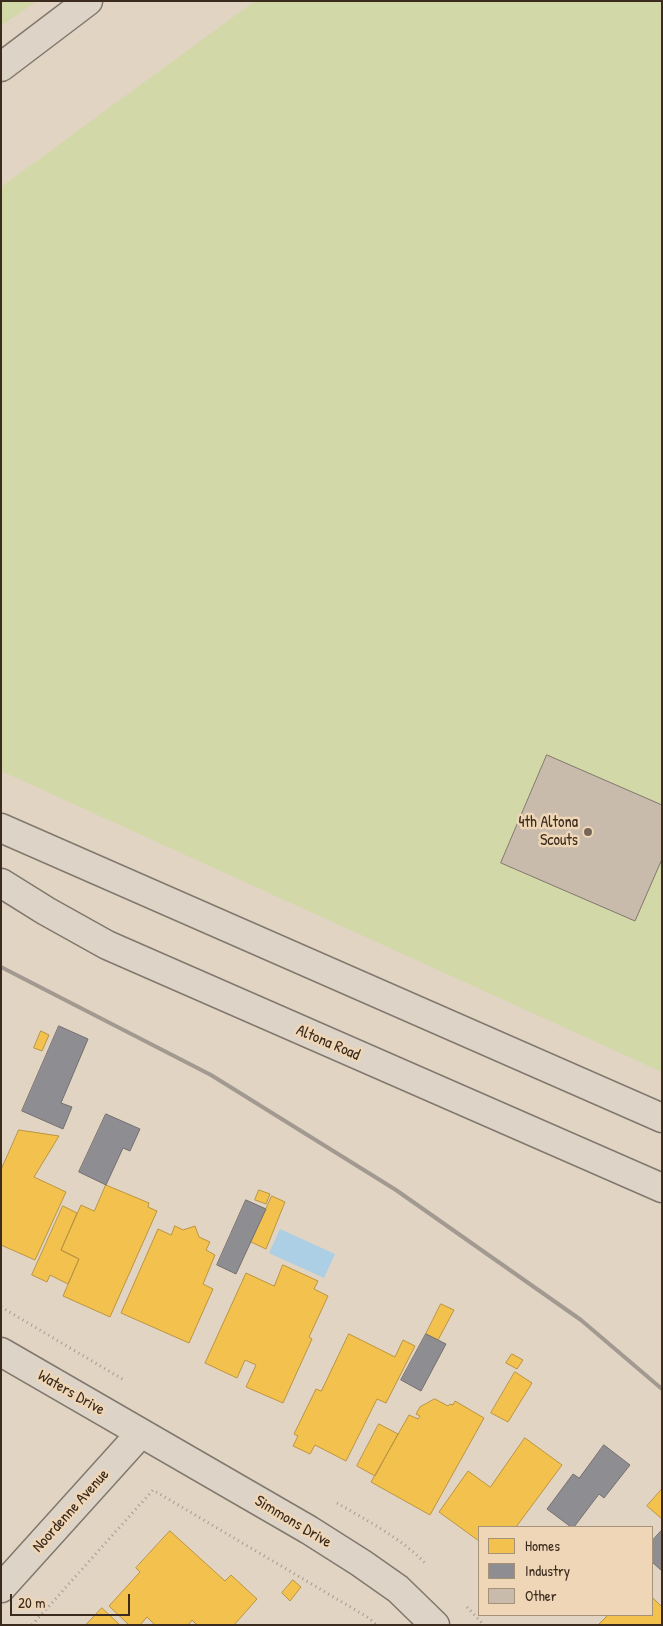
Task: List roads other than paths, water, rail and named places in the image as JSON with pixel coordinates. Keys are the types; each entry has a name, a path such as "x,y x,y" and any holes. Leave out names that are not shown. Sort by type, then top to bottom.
{"street":[{"path":"1,67 88,1"},
{"path":"1,828 662,1118"},
{"name":"Altona Road","path":"1,883 107,945 662,1188"},
{"name":"Waters Drive","path":"1,1352 141,1433"},
{"name":"Noordenne Avenue","path":"1,1588 141,1433"},
{"name":"Simmons Drive","path":"141,1433 361,1563 398,1589 435,1625"}],"water":[{"path":"280,1229 335,1254 324,1278 269,1253"}],"railway":[{"path":"1,967 211,1075 396,1190 581,1320 662,1389"}],"place":[{"name":"4th Altona Scouts","path":"588,832"}]}
